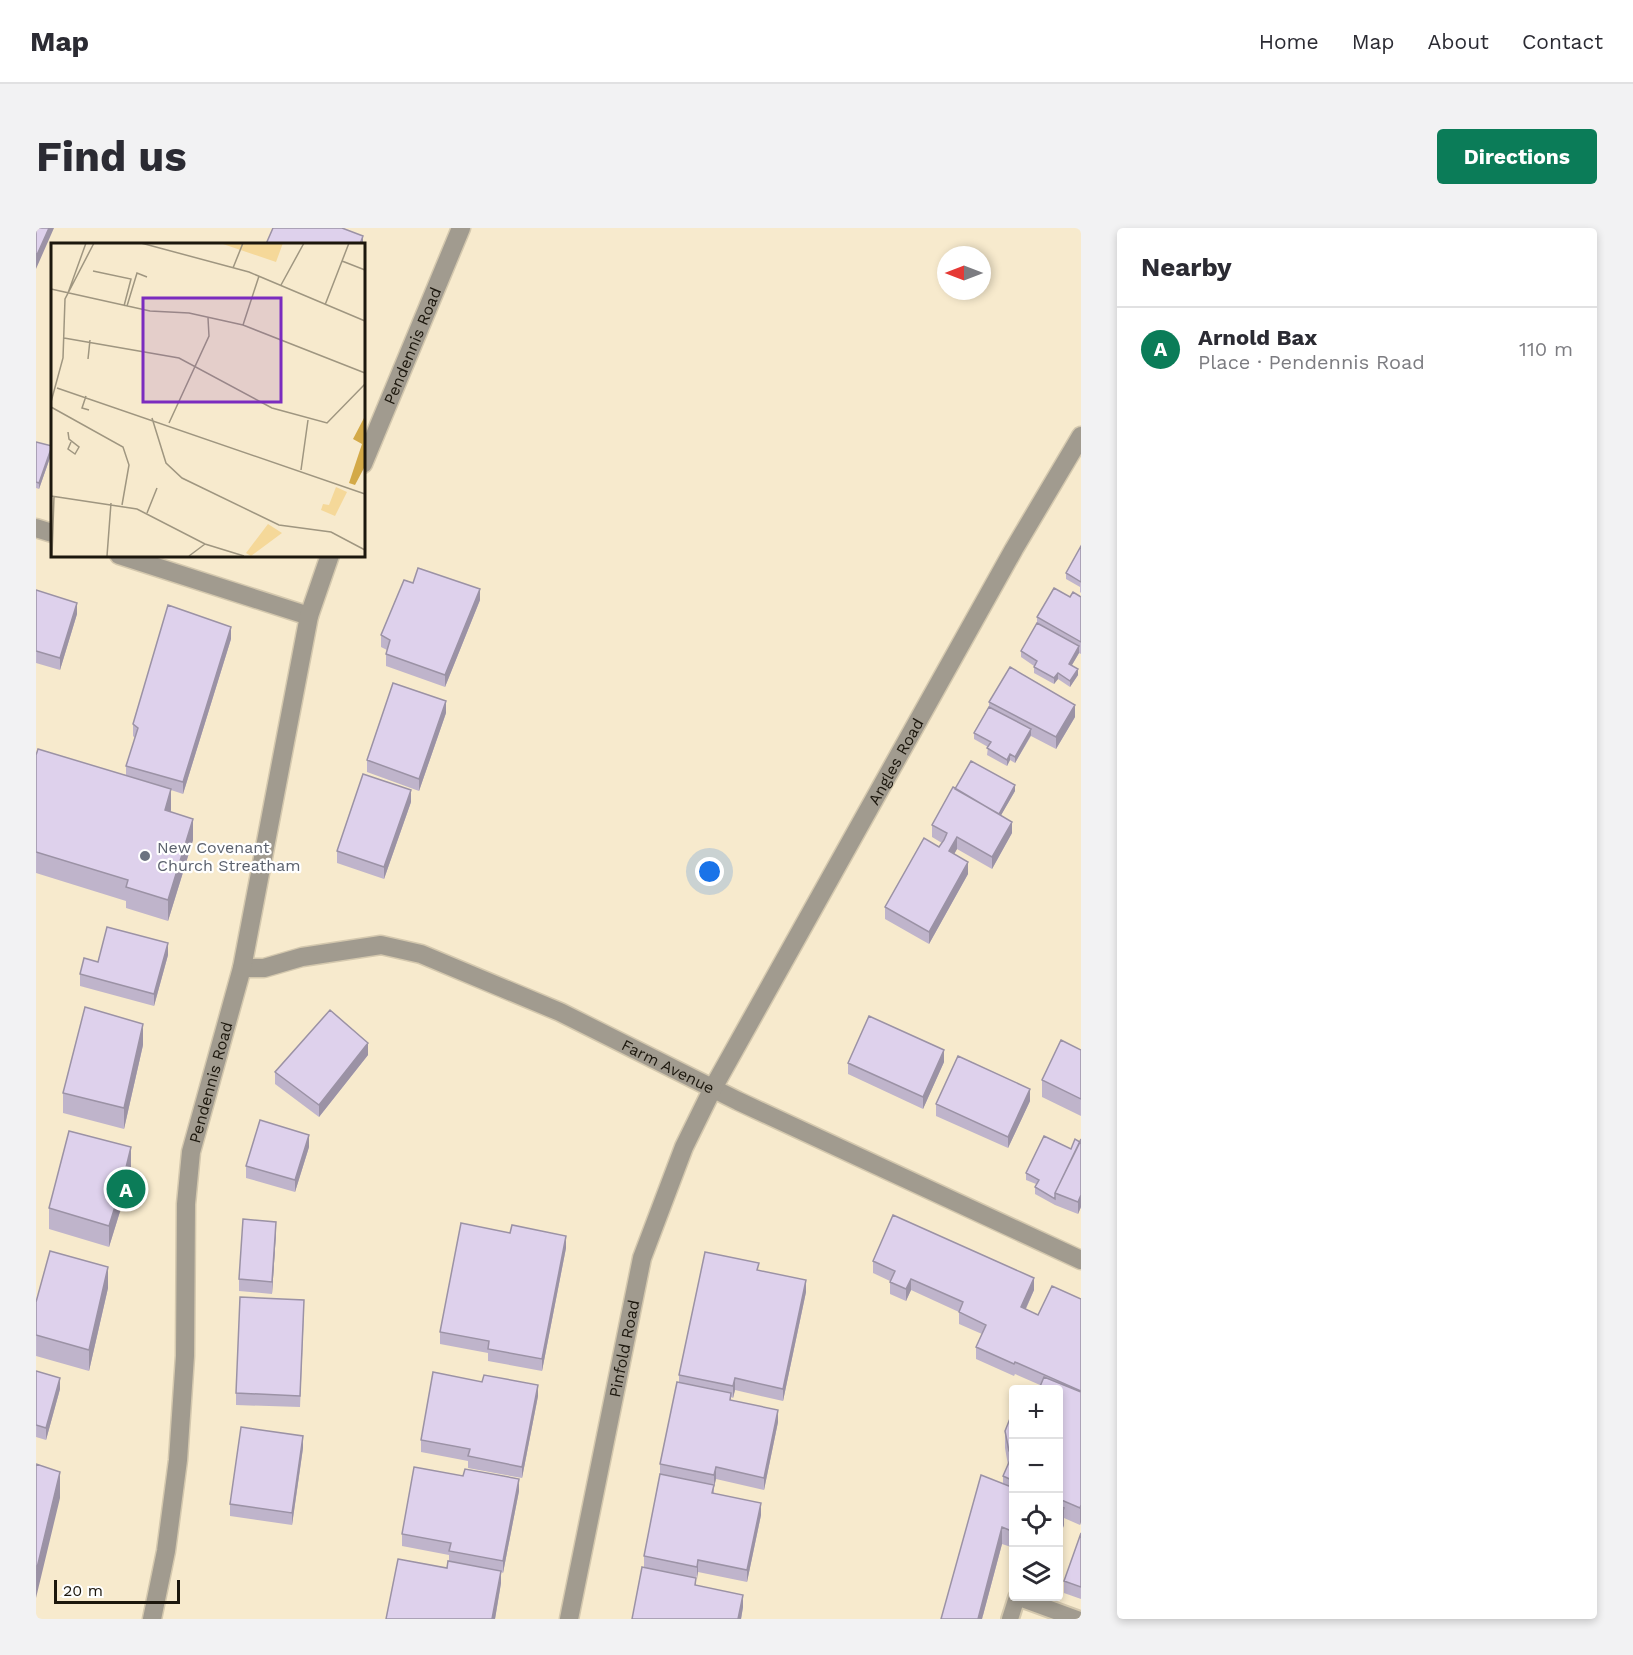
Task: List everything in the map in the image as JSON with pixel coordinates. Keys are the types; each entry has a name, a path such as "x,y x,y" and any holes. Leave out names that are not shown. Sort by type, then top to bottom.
{"street":[{"name":"Pendennis Road","path":"364,462 461,228"},
{"name":"Angles Road","path":"713,1088 1014,549 1081,436"},
{"path":"36,528 51,533"},
{"path":"122,556 309,616"},
{"name":"Pendennis Road","path":"152,1619 166,1551 177,1460 184,1356 186,1204 191,1152 242,968 309,616 330,556"},
{"name":"Farm Avenue","path":"242,968 264,968 302,957 381,945 421,954 560,1012 713,1088 1081,1260"},
{"name":"Pinfold Road","path":"569,1619 642,1258 684,1147 713,1088"}],"lane":[{"path":"1010,1619 1017,1597 1077,1619"}],"building":[{"path":"36,228 49,228 36,257"},
{"path":"273,228 342,228 363,236 360,243 266,243"},
{"path":"36,442 51,446 51,449 39,483 36,482"},
{"path":"1081,546 1081,582 1066,573"},
{"path":"418,568 480,589 445,675 386,654 390,640 381,635 404,580 413,583"},
{"path":"1054,588 1070,597 1073,592 1081,597 1081,642 1037,617"},
{"path":"36,590 77,603 60,658 36,651"},
{"path":"168,605 231,627 183,782 126,766 138,728 133,724"},
{"path":"1037,623 1079,646 1069,664 1078,669 1070,681 1058,673 1054,678 1034,667 1037,661 1021,651"},
{"path":"1010,667 1075,705 1056,737 989,702"},
{"path":"393,683 446,701 419,779 367,760"},
{"path":"989,707 1031,729 1015,757 1010,754 1007,760 987,748 991,742 974,733"},
{"path":"38,749 171,789 165,810 193,819 168,900 126,887 128,880 36,852 36,755"},
{"path":"971,761 1015,785 999,814 955,789"},
{"path":"363,774 411,790 384,867 337,851"},
{"path":"953,787 1012,822 992,857 957,837 949,851 968,862 929,932 885,907 924,838 939,847 944,840 947,833 932,825"},
{"path":"107,927 168,943 154,994 80,974 84,958 98,962"},
{"path":"85,1007 143,1024 124,1108 63,1093"},
{"path":"330,1010 368,1043 319,1105 275,1072"},
{"path":"869,1016 944,1050 923,1097 848,1063"},
{"path":"1061,1040 1081,1050 1081,1099 1042,1080"},
{"path":"958,1056 1030,1089 1008,1137 936,1104"},
{"path":"260,1120 309,1135 295,1180 246,1166"},
{"path":"69,1131 131,1147 109,1226 49,1208"},
{"path":"1044,1136 1071,1149 1075,1139 1080,1142 1055,1193 1055,1199 1035,1187 1039,1180 1026,1173"},
{"path":"1081,1139 1081,1195 1078,1202 1055,1193"},
{"path":"893,1215 1034,1278 1021,1307 1038,1315 1052,1286 1081,1299 1081,1391 976,1347 986,1325 959,1312 963,1302 911,1279 906,1289 890,1282 895,1271 873,1261"},
{"path":"243,1219 276,1222 272,1282 239,1279"},
{"path":"461,1223 510,1233 512,1225 566,1236 542,1359 488,1349 489,1341 440,1332"},
{"path":"50,1251 108,1267 89,1350 36,1335 36,1302"},
{"path":"705,1252 759,1263 757,1270 806,1280 783,1389 735,1378 733,1386 679,1375"},
{"path":"240,1297 304,1300 300,1396 236,1393"},
{"path":"36,1371 60,1378 46,1428 36,1425"},
{"path":"433,1372 482,1382 484,1375 538,1385 522,1467 468,1456 470,1449 421,1440"},
{"path":"1044,1377 1081,1392 1080,1508 1063,1501 1063,1385 1041,1385"},
{"path":"677,1382 731,1393 730,1400 778,1410 764,1478 716,1467 714,1475 660,1464"},
{"path":"1009,1421 1009,1451 1005,1431"},
{"path":"241,1427 303,1436 292,1513 230,1504"},
{"path":"1009,1462 1009,1479 1003,1476"},
{"path":"36,1464 60,1472 36,1572"},
{"path":"414,1467 463,1476 465,1469 519,1479 503,1561 449,1551 451,1543 402,1534"},
{"path":"660,1474 714,1485 712,1493 761,1503 747,1570 698,1560 697,1567 644,1556"},
{"path":"981,1475 1009,1486 1009,1530 1002,1527 978,1619 941,1619"},
{"path":"1081,1533 1081,1587 1064,1581"},
{"path":"398,1559 447,1568 448,1561 501,1571 492,1619 386,1619"},
{"path":"642,1567 696,1578 695,1585 743,1595 738,1619 632,1619"}],"place":[{"name":"New Covenant Church Streatham","path":"145,856"},
{"name":"Arnold Bax","path":"126,1189"}]}
